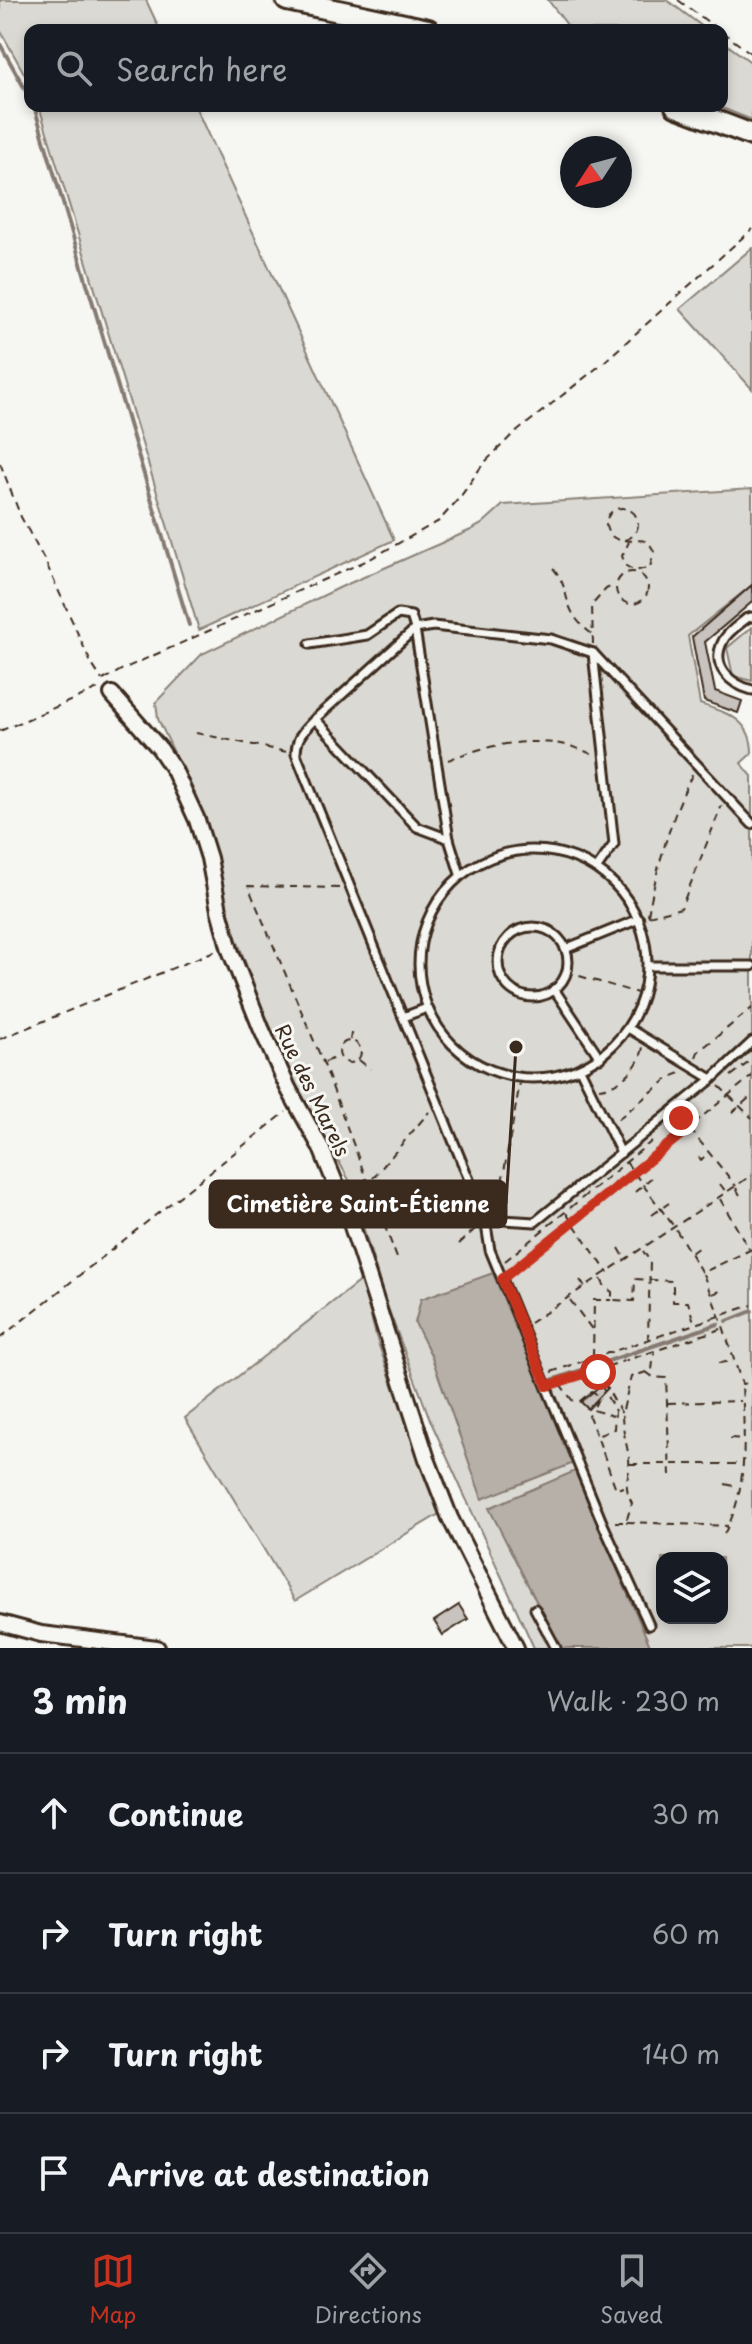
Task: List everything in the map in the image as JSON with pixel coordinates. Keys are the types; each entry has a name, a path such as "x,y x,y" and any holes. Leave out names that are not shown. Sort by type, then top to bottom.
{"street":[{"path":"287,0 402,24"},
{"path":"692,112 752,135"},
{"name":"Rue des Marels","path":"112,694 160,749 187,795 209,858 229,946 261,1028 321,1148 349,1217 444,1503 516,1648"},
{"path":"0,1623 41,1634 157,1648"}],"lane":[{"path":"310,644 367,635 398,614 411,616 449,839 460,874"},
{"path":"752,617 723,640 720,651 721,669 728,679 752,690"},
{"path":"649,1625 602,1522 490,1250 485,1219 296,754 296,742 315,719 415,629 433,626 551,639 593,653 752,824"},
{"path":"593,653 614,844 597,868"},
{"path":"315,719 417,827 449,839"},
{"path":"528,849 564,853 597,868 622,890 643,917 648,966 644,995 628,1028 600,1058 580,1069 545,1078 508,1076 474,1062 446,1039 427,1008 418,972 422,936 436,902 460,874 492,856 528,849"},
{"path":"565,949 643,917"},
{"path":"526,928 545,929 565,949 566,972 554,989 536,997 518,993 503,981 499,972 499,953 509,937 526,928"},
{"path":"648,966 752,966"},
{"path":"554,989 600,1058"},
{"path":"403,1017 427,1008"},
{"path":"628,1028 712,1079"},
{"path":"485,1219 535,1222 712,1079 752,1042"},
{"path":"580,1069 621,1153"},
{"path":"535,1609 556,1648"}],"path":[{"path":"678,0 711,24"},
{"path":"728,36 752,54"},
{"path":"103,680 368,560 439,521 483,464 510,437 603,363 752,229"},
{"path":"0,463 21,517 46,563 91,663 106,687 83,693 0,731"},
{"path":"593,653 592,605 622,575 631,571 650,567 654,552 645,540 626,541 614,538 606,525 609,514 617,508 628,509 638,521 637,531 626,541 622,556 631,571 646,581 648,591 643,600 634,605 624,603 617,595 616,584"},
{"path":"553,568 563,587 569,610 581,626 593,635"},
{"path":"196,733 296,754"},
{"path":"437,765 476,749 541,742 586,751 605,761"},
{"path":"643,917 684,790 697,765"},
{"path":"643,917 681,908 726,796"},
{"path":"350,888 248,886 323,1062 397,1258"},
{"path":"0,1039 229,946"},
{"path":"566,972 644,995"},
{"path":"350,1041 352,1027"},
{"path":"590,1089 610,1088 639,1065 644,1038"},
{"path":"340,1056 341,1046 350,1041"},
{"path":"350,1041 357,1044 360,1050 358,1060"},
{"path":"323,1062 340,1056"},
{"path":"340,1056 348,1063 358,1060"},
{"path":"358,1060 370,1069"},
{"path":"730,1077 752,1060"},
{"path":"502,1279 752,1076"},
{"path":"459,1244 485,1219 500,1194 521,1077"},
{"path":"712,1079 752,1118"},
{"path":"732,1113 750,1097"},
{"path":"368,1184 437,1102"},
{"path":"0,1338 297,1104"},
{"path":"681,1118 741,1197"},
{"path":"621,1153 675,1228 702,1273 742,1384 743,1464 729,1526 724,1534"},
{"path":"699,1157 701,1160 709,1153"},
{"path":"497,1265 626,1163"},
{"path":"522,1328 752,1175"},
{"path":"635,1192 651,1178"},
{"path":"720,1184 727,1193"},
{"path":"702,1273 751,1249 719,1199"},
{"path":"652,1215 669,1203"},
{"path":"566,1212 608,1273"},
{"path":"690,1253 699,1247"},
{"path":"619,1248 627,1261"},
{"path":"643,1250 650,1261 648,1339"},
{"path":"600,1278 612,1292 612,1300"},
{"path":"593,1358 594,1300 634,1301 635,1279 673,1281 673,1302 688,1302 695,1323"},
{"path":"580,1280 585,1288"},
{"path":"711,1295 720,1291"},
{"path":"569,1299 595,1333"},
{"path":"542,1375 752,1305"},
{"path":"547,1386 724,1328"},
{"path":"626,1522 632,1503 624,1487 629,1464 622,1414 631,1377 652,1370 654,1352"},
{"path":"719,1363 735,1360"},
{"path":"595,1371 622,1414"},
{"path":"595,1371 615,1411 614,1429 597,1436"},
{"path":"646,1371 653,1377 666,1378 670,1475"},
{"path":"742,1384 752,1382"},
{"path":"559,1383 572,1400 579,1402 592,1391 599,1396 589,1416 616,1489 624,1487"},
{"path":"666,1403 743,1401"},
{"path":"593,1410 615,1416"},
{"path":"730,1438 744,1439"},
{"path":"629,1464 743,1464"},
{"path":"725,1484 739,1487"},
{"path":"602,1522 729,1526"}],"shaded area":[{"path":"0,0 146,0 157,24 24,24 24,73 0,30"},
{"path":"548,0 667,0 699,24 566,24"},
{"path":"728,45 752,63 752,120 728,110"},
{"path":"41,112 198,112 394,540 199,630"},
{"path":"752,248 752,389 680,309"},
{"path":"752,489 752,585 688,636 700,704 728,714 743,725 748,732 752,753 741,763 752,776 752,1648 534,1648 431,1422 385,1300 349,1180 297,1086 262,1008 229,918 208,824 158,719 156,702 202,654 482,524 503,505"},
{"path":"752,627 752,681 733,676 727,648"},
{"path":"493,1273 574,1463 482,1499 431,1355 415,1323 421,1299"},
{"path":"361,1280 378,1343 439,1514 295,1601 185,1418"},
{"path":"575,1471 651,1648 560,1648 489,1508"}],"building":[{"path":"752,585 752,602 705,642 715,691 742,701 738,713 704,701 692,637"},
{"path":"603,1383 608,1388 588,1409 581,1402"},
{"path":"459,1605 468,1619 443,1635 434,1621"}],"waterway":[{"path":"0,44 24,87"},
{"path":"36,112 189,625"},
{"path":"727,1321 752,1311"},
{"path":"549,1381 718,1324"}],"place":[{"name":"Cimetière Saint-Étienne","path":"516,1047"}],"route":[{"path":"598,1372 596,1370 547,1386 502,1279 689,1128 681,1118"}]}
